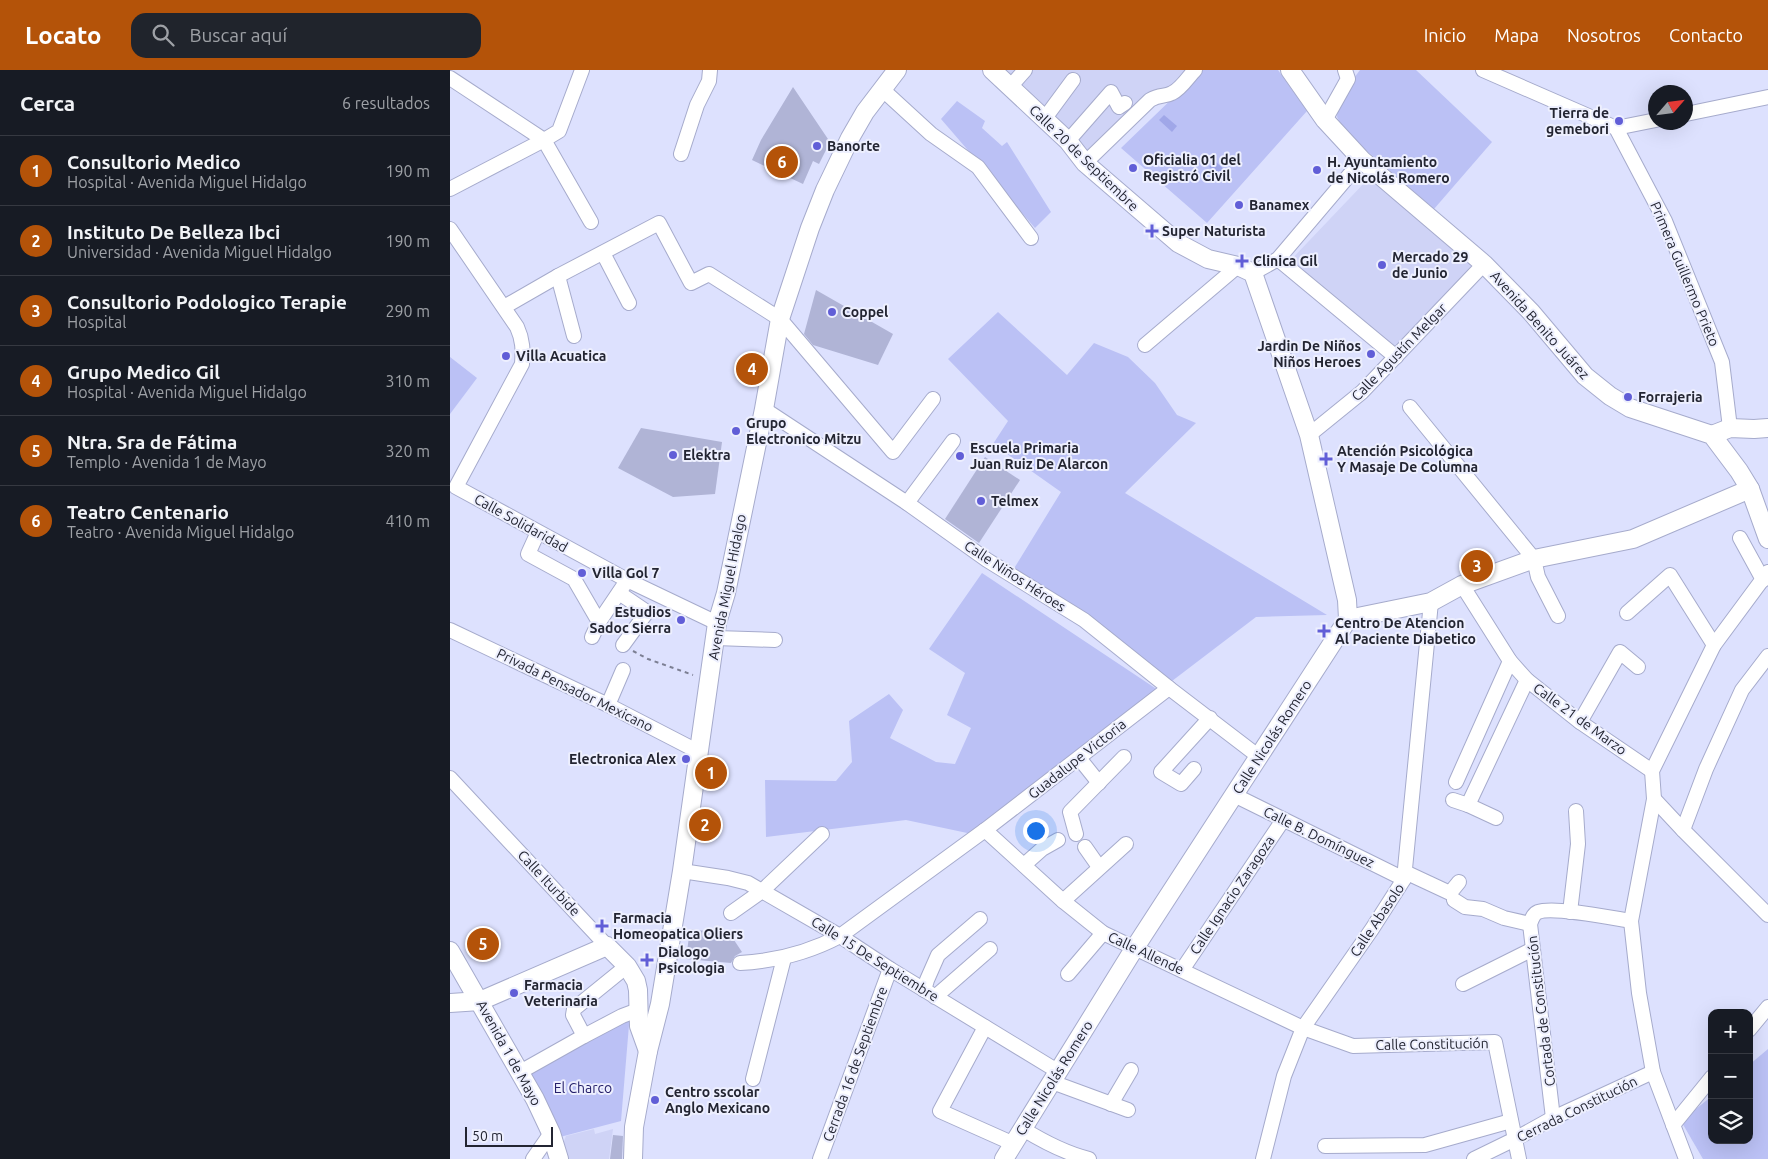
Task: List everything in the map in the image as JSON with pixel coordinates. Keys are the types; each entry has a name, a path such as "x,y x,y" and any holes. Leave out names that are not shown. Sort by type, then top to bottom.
{"main road":[{"name":"Calle 20 de Septiembre","path":"992,70 1045,118 1068,141 1085,163 1178,243 1208,260 1245,270"},
{"name":"Avenida Benito Juárez","path":"1290,70 1325,120 1362,160 1484,264 1531,312 1584,376 1610,396 1630,408 1712,435"},
{"name":"Avenida Miguel Hidalgo","path":"633,1159 634,1127 648,1051 660,1004 682,871 717,630 764,409 780,319 810,228 825,190 850,138 865,112 883,90 892,71"},
{"path":"1245,270 1309,435 1347,600 1348,619 1431,602 1462,586 1534,559 1633,539 1750,489"},
{"path":"1768,428 1754,430 1730,428 1712,435 1750,489 1768,539"},
{"name":"Calle Nicolás Romero","path":"1004,1159 1134,950 1348,619"},
{"path":"450,1003 480,1001 607,946"},
{"name":"Calle Iturbide","path":"607,946 627,966 636,981 641,1035 648,1051"},
{"name":"Avenida 1 de Mayo","path":"450,951 535,1099 551,1133 559,1159"}],"street":[{"path":"450,189 559,131 582,70"},
{"path":"681,154 697,105 709,81 710,70"},
{"path":"1010,87 1025,70"},
{"path":"1085,163 1150,100 1158,95 1170,94 1176,91 1195,70"},
{"path":"1325,120 1348,79 1345,70"},
{"path":"1483,70 1616,128 1648,122"},
{"path":"450,78 544,140 591,222"},
{"path":"1045,118 1073,80"},
{"path":"883,90 931,134 978,167 1031,238"},
{"path":"1068,141 1111,92 1119,107 1125,103"},
{"path":"1693,113 1768,97"},
{"name":"Primera Guillermo Prieto","path":"1616,128 1665,221 1722,362 1730,428"},
{"path":"1145,345 1245,270 1278,259 1362,160"},
{"path":"504,307 558,276 659,223 691,284 709,274 780,319 893,452 933,399"},
{"name":"Calle Solidaridad","path":"450,229 517,327 524,348 522,364 456,487 717,630"},
{"path":"603,253 630,303"},
{"path":"1278,259 1396,356"},
{"name":"Calle Agustín Melgar","path":"1309,435 1362,392 1484,264"},
{"path":"558,276 574,336"},
{"path":"1410,407 1534,559 1538,577 1558,616"},
{"name":"Calle Niños Héroes","path":"764,409 906,502 987,560 1084,620 1258,756"},
{"path":"906,502 953,441"},
{"path":"538,532 528,554 574,579 599,622"},
{"path":"1686,1159 1653,1072 1639,993 1631,921 1654,799 1652,771 1714,645 1765,576 1740,538"},
{"path":"1627,613 1670,575 1714,645"},
{"path":"592,637 599,622 627,580"},
{"name":"Calle 21 de Marzo","path":"1462,586 1510,661 1528,680 1580,722 1652,771"},
{"path":"619,593 646,612 623,645"},
{"name":"Calle Abasolo","path":"1263,1159 1284,1076 1303,1028 1372,929 1405,875 1431,602"},
{"name":"Privada Pensador Mexicano","path":"450,630 608,705 699,752"},
{"path":"717,630 775,640"},
{"path":"1580,722 1620,652 1638,667"},
{"path":"1683,830 1706,769 1742,690 1768,656"},
{"path":"1456,782 1510,661"},
{"path":"608,705 623,670"},
{"path":"1468,805 1528,680"},
{"name":"Guadalupe Victoria","path":"740,963 784,958 821,946 840,936 985,830 1169,688"},
{"path":"1194,769 1181,784 1161,772 1210,718"},
{"path":"1076,834 1070,812 1124,757"},
{"path":"1079,758 1100,783"},
{"name":"Calle Iturbide","path":"450,778 607,946"},
{"name":"Calle B. Domínguez","path":"1234,795 1283,820 1405,875 1450,893 1459,882"},
{"path":"1654,799 1768,915"},
{"path":"1453,800 1496,818"},
{"path":"1570,912 1578,844 1576,810"},
{"name":"Calle Ignacio Zaragoza","path":"1182,970 1283,820"},
{"name":"Calle Allende","path":"985,830 1063,901 1103,933 1134,950 1182,970 1303,1028"},
{"path":"731,913 762,891 822,834"},
{"path":"1024,865 1042,848 1058,840"},
{"path":"1063,901 1126,844"},
{"path":"1086,847 1100,867"},
{"name":"Calle 15 De Septiembre","path":"682,871 748,882 840,936 985,1027 1055,1077 1110,1104 1128,1110"},
{"path":"1454,900 1466,907 1483,909 1504,918 1530,924"},
{"name":"Cortada de Constitución","path":"1553,1118 1530,924 1533,915 1539,911 1570,912 1631,921"},
{"path":"980,919 938,955 926,980 930,993 990,949"},
{"path":"1068,974 1103,933"},
{"path":"1463,984 1533,949"},
{"path":"753,1079 784,958"},
{"path":"584,1036 573,1015 574,1010 627,966"},
{"name":"Cerrada 16 de Septiembre","path":"820,1159 890,969"},
{"path":"1753,1025 1768,1007"},
{"path":"520,1072 622,1016 638,1010"},
{"path":"985,1027 940,1111 1089,1159"},
{"name":"Calle Constitución","path":"1303,1028 1353,1046 1495,1042 1519,1159"},
{"path":"1110,1104 1131,1070"},
{"name":"Cerrada Constitución","path":"1474,1159 1553,1118 1653,1072"},
{"path":"1673,1125 1708,1082"},
{"path":"1325,1146 1425,1145 1511,1121"},
{"path":"533,1159 551,1133"}],"path":[{"path":"623,645 648,659 693,675"}],"shaded area":[{"path":"989,70 1193,70 1158,95 1085,163"},
{"path":"1164,115 1177,126 1172,132 1159,120"},
{"path":"1215,161 1227,172 1222,178 1209,167"},
{"name":"Mercado 29 de Junio","path":"1369,178 1476,267 1396,353 1288,263"},
{"path":"594,1129 595,1134 613,1129 609,1159 568,1159 563,1144 566,1136"}],"green space":[{"path":"1199,70 1278,70 1307,111 1207,223 1121,148"},
{"path":"1360,70 1416,70 1492,142 1434,209 1345,132 1337,117 1339,98"},
{"path":"957,101 985,121 982,128 1002,146 1007,142 1051,212 1035,228 941,119"},
{"path":"998,312 1067,375 1094,343 1128,357 1155,383 1177,415 1196,423 1125,493 1327,615 1256,617 1172,681 1013,570 1061,492 993,444 1008,421 948,359"},
{"path":"450,357 477,378 450,414"},
{"path":"982,573 1158,690 972,834 906,820 766,837 765,780 836,781 852,762 849,721 889,694 903,710 890,738 936,762 955,764 971,728 947,715 965,673 929,649"},
{"name":"El Charco","path":"630,1013 621,1121 560,1137 527,1073"},
{"path":"1768,1049 1768,1159 1703,1159 1681,1121 1708,1099 1708,1144 1753,1144 1753,1062"}],"building":[{"path":"793,87 830,142 819,164 813,161 803,184 752,160 761,140"},
{"name":"Coppel","path":"816,290 893,334 878,365 813,345 804,334"},
{"name":"Elektra","path":"641,428 722,442 715,494 673,497 618,468"},
{"name":"Telmex","path":"985,457 1020,480 979,543 945,519"},
{"path":"690,929 730,934 742,952 735,956 731,963 686,959"},
{"path":"613,1135 623,1136 622,1159 610,1159"}],"place":[{"name":"Tierra de gemebori","path":"1619,121"},
{"name":"Banorte","path":"817,146"},
{"name":"Teatro Centenario","path":"782,162"},
{"name":"Oficialia 01 del Registró Civil","path":"1133,168"},
{"name":"H. Ayuntamiento de Nicolás Romero","path":"1317,170"},
{"name":"Banamex","path":"1239,205"},
{"name":"Super Naturista","path":"1152,231"},
{"name":"Clinica Gil","path":"1242,261"},
{"name":"Mercado 29 de Junio","path":"1382,265"},
{"name":"Coppel","path":"832,312"},
{"name":"Jardin De Niños Niños Heroes","path":"1371,354"},
{"name":"Villa Acuatica","path":"506,356"},
{"name":"Grupo Medico Gil","path":"752,369"},
{"name":"Forrajeria","path":"1628,397"},
{"name":"Grupo Electronico Mitzu","path":"736,431"},
{"name":"Elektra","path":"673,455"},
{"name":"Escuela Primaria Juan Ruiz De Alarcon","path":"960,456"},
{"name":"Atención Psicológica Y Masaje De Columna","path":"1326,459"},
{"name":"Telmex","path":"981,501"},
{"name":"Consultorio Podologico Terapie","path":"1477,566"},
{"name":"Villa Gol 7","path":"582,573"},
{"name":"Estudios Sadoc Sierra","path":"681,620"},
{"name":"Centro De Atencion Al Paciente Diabetico","path":"1324,631"},
{"name":"Electronica Alex","path":"686,759"},
{"name":"Consultorio Medico","path":"711,773"},
{"name":"Instituto De Belleza Ibci","path":"705,825"},
{"name":"Farmacia Homeopatica Oliers","path":"602,926"},
{"name":"Ntra. Sra de Fátima","path":"483,944"},
{"name":"Dialogo Psicologia","path":"647,960"},
{"name":"Farmacia Veterinaria","path":"514,993"},
{"name":"Centro sscolar Anglo Mexicano","path":"655,1100"}]}
